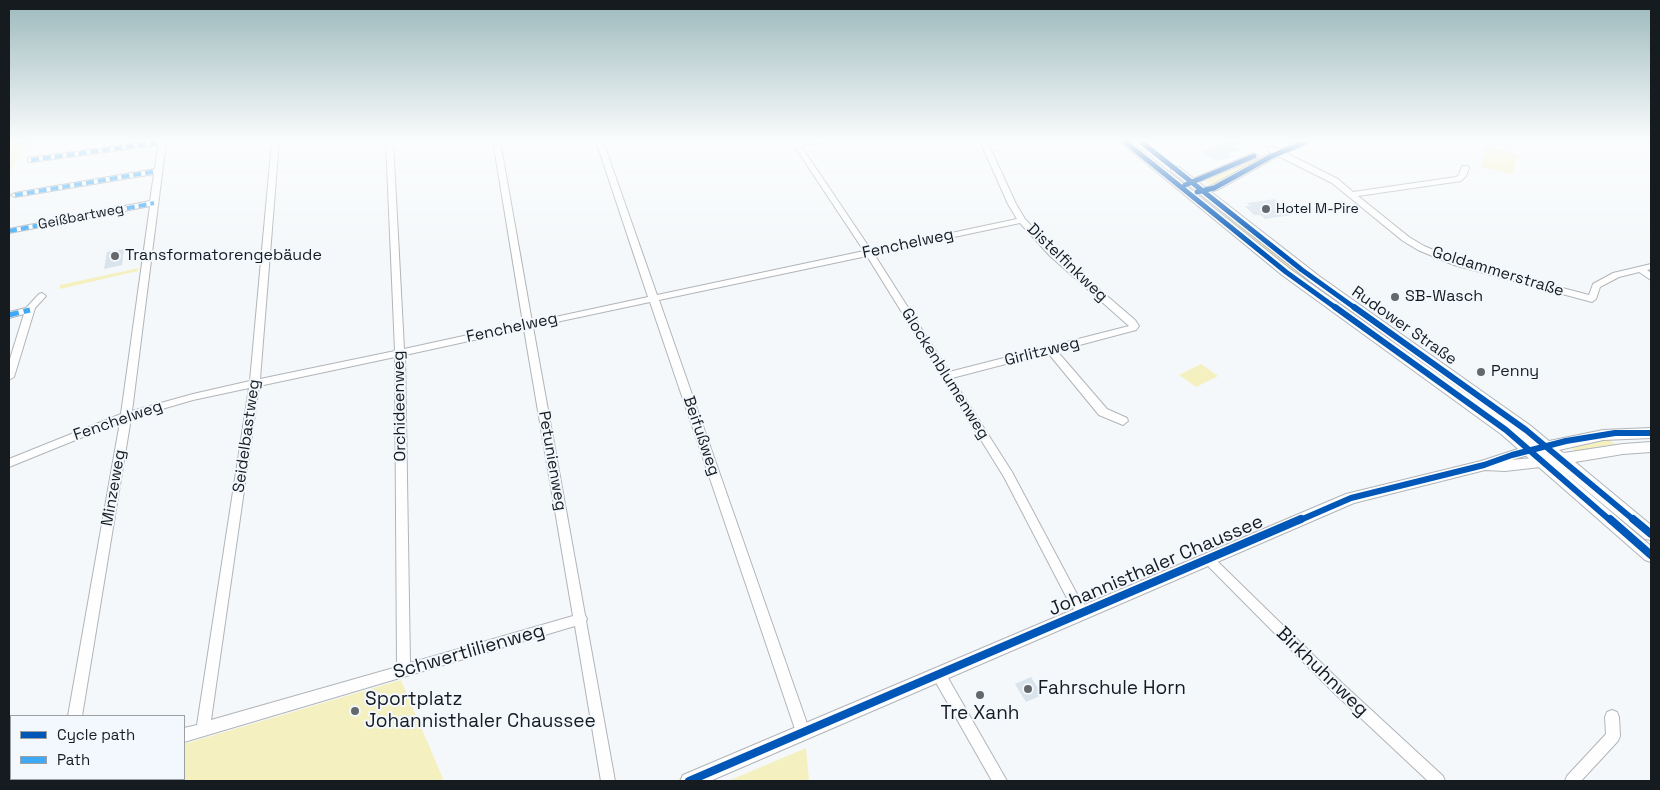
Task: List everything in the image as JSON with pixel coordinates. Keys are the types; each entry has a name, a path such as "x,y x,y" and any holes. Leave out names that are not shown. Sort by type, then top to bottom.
{"main road":[{"name":"Rudower Straße","path":"1176,178 1228,212 1334,293 1520,425 1545,454 1651,555"},
{"name":"Rudower Straße","path":"1181,178 1216,215 1321,298 1481,412 1530,450 1545,454"},
{"path":"1216,215 1228,212"},
{"path":"1321,298 1334,293"},
{"name":"Johannisthaler Chaussee","path":"1545,454 1615,433 1651,433"},
{"name":"Johannisthaler Chaussee","path":"1545,454 1561,459 1624,449 1651,447"},
{"path":"1561,459 1651,534"},
{"path":"1621,527 1638,523"}],"street":[{"path":"15,195 121,178"},
{"name":"Minzeweg","path":"75,715 126,416 156,178"},
{"name":"Seidelbastweg","path":"203,729 255,383 272,178"},
{"name":"Orchideenweg","path":"391,178 399,352 404,671"},
{"name":"Petunienweg","path":"502,178 608,781"},
{"name":"Beifußweg","path":"612,178 803,732"},
{"name":"Glockenblumenweg","path":"819,178 947,376 1008,475 1074,600 1084,613"},
{"name":"Distelfinkweg","path":"1001,178 1022,220 1057,258 1133,324"},
{"path":"1191,188 1214,188 1231,178"},
{"name":"Goldammerstraße","path":"1330,178 1406,238 1439,257 1586,299 1593,298 1596,286 1605,280 1651,267"},
{"path":"1352,194 1460,178"},
{"name":"Geißbartweg","path":"9,231 154,203"},
{"name":"Fenchelweg","path":"9,463 126,416 193,397 1022,220"},
{"path":"1640,269 1651,277"},
{"path":"9,377 30,310 34,302 42,296"},
{"path":"9,315 30,310"},
{"name":"Girlitzweg","path":"947,376 1133,328 1133,324"},
{"path":"1051,350 1103,412 1122,421"},
{"name":"Johannisthaler Chaussee","path":"689,781 1351,498 1484,465 1530,450"},
{"name":"Johannisthaler Chaussee","path":"1484,465 1505,466 1545,454"},
{"name":"Birkhuhnweg","path":"1209,560 1337,687 1438,781"},
{"name":"Schwertlilienweg","path":"185,735 581,619"},
{"path":"939,675 1000,781"},
{"path":"1572,781 1613,736 1612,717"}],"shaded area":[{"path":"1213,178 1226,178 1211,186 1206,181"},
{"path":"1224,216 1229,217 1312,282 1308,284"},
{"path":"139,268 138,271 60,289 60,285"},
{"path":"1201,364 1218,376 1196,387 1179,375"},
{"path":"1608,439 1615,444 1576,452 1569,446"},
{"name":"Sportplatz Johannisthaler Chaussee","path":"401,680 444,781 71,781 185,780 185,744"},
{"path":"806,748 809,781 728,781"}],"building":[{"name":"Hotel M-Pire","path":"1275,199 1292,215 1265,219 1260,215 1254,215 1245,206 1250,206 1247,203"},
{"name":"Transformatorengebäude","path":"124,249 122,265 104,269 107,252"},
{"name":"Fahrschule Horn","path":"1031,677 1042,695 1026,702 1015,684"}],"marked path":[{"path":"15,195 116,178"},
{"path":"9,231 154,203"},
{"path":"9,315 30,310"}],"cycle path":[{"path":"1170,178 1286,272 1506,430 1651,555"},
{"path":"1186,178 1302,270 1526,430 1651,534"},
{"path":"1185,185 1202,178"},
{"path":"1197,192 1214,188 1232,178"},
{"path":"689,781 1351,498 1484,465 1512,455 1566,441 1615,433 1651,433"}],"place":[{"name":"Hotel M-Pire","path":"1266,209"},
{"name":"Transformatorengebäude","path":"115,256"},
{"name":"SB-Wasch","path":"1395,297"},
{"name":"Penny","path":"1481,372"},
{"name":"Fahrschule Horn","path":"1028,689"},
{"name":"Tre Xanh","path":"980,695"},
{"name":"Sportplatz Johannisthaler Chaussee","path":"355,711"}]}
